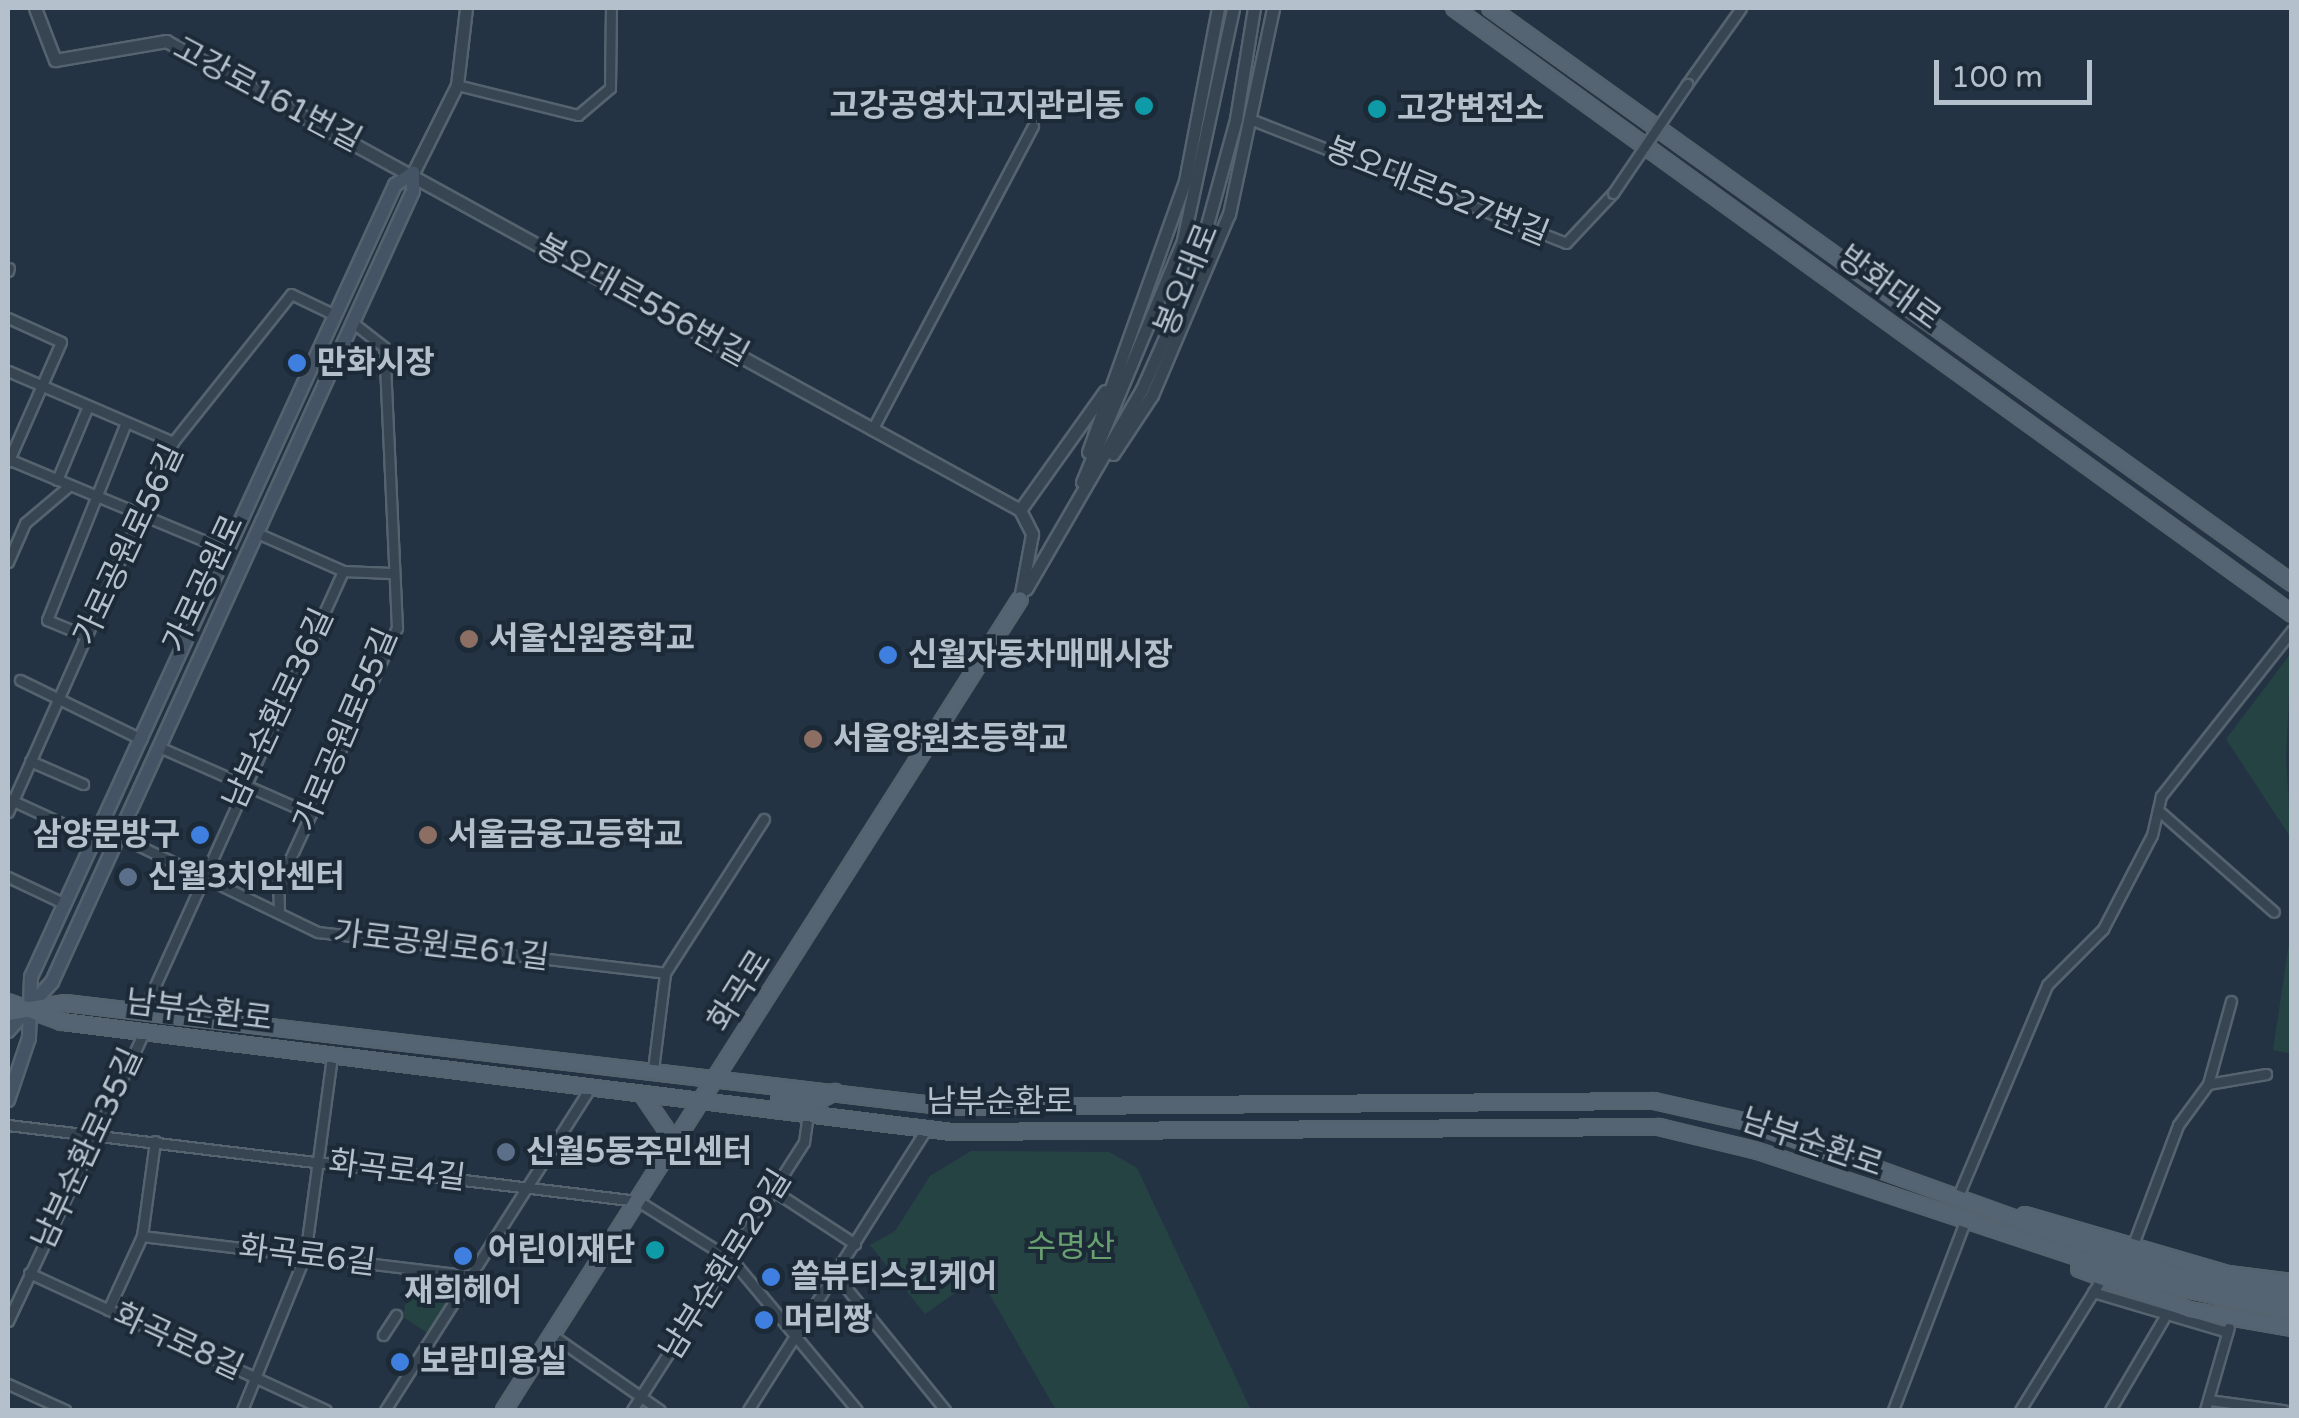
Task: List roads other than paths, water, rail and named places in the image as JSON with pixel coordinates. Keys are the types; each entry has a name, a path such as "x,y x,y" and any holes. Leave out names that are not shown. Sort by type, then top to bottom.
{"main road":[{"name":"방화대로","path":"1454,8 2292,614"},
{"name":"방화대로","path":"1490,8 2292,584"},
{"name":"가로공원로","path":"8,1100 29,1011 31,977 395,185 413,172"},
{"name":"가로공원로","path":"8,1031 52,982 414,191 413,172"},
{"name":"화곡로","path":"504,1410 1020,599"},
{"name":"남부순환로","path":"8,1002 29,1011 144,1032 926,1130 1620,1123 1758,1151 2009,1240 2229,1326 2292,1328"},
{"name":"남부순환로","path":"8,1014 65,1003 950,1107 1654,1101 1747,1122 2014,1215 2166,1273 2292,1297"},
{"path":"616,1090 651,1085 650,1070"},
{"path":"779,1111 779,1100 812,1104 834,1092"},
{"path":"641,1094 664,1128 665,1159"},
{"name":"남부순환로","path":"2014,1215 2132,1247 2292,1282"},
{"name":"남부순환로","path":"2009,1240 2198,1296 2292,1312"}],"street":[{"name":"고강로161번길","path":"35,8 55,60 166,41 413,172"},
{"name":"가로공원로","path":"413,172 456,85 466,8"},
{"path":"456,85 578,115 610,88 611,8"},
{"path":"1061,532 1110,384 1185,181 1213,41 1214,8"},
{"name":"봉오대로","path":"1061,532 1183,240 1233,8"},
{"name":"봉오대로","path":"1020,599 1061,532 1194,272 1224,170 1254,8"},
{"path":"1061,532 1152,395 1200,296 1255,121 1272,8"},
{"name":"봉오대로527번길","path":"1255,121 1566,244 1613,193 1741,8"},
{"path":"872,430 1033,126"},
{"name":"봉오대로556번길","path":"413,172 1020,510"},
{"name":"가로공원로56길","path":"8,812 10,799 173,442 291,294 335,315"},
{"path":"8,318 61,342 8,461 227,550"},
{"name":"가로공원로55길","path":"279,909 278,885 397,628 391,572 384,347 353,323"},
{"path":"8,371 173,442"},
{"path":"1020,599 1032,534 1020,510 1110,384"},
{"path":"57,480 88,406"},
{"path":"86,636 47,620 126,422"},
{"path":"8,562 26,524 70,485"},
{"path":"258,533 343,571 391,572"},
{"name":"남부순환로36길","path":"143,1012 343,571"},
{"path":"1958,1196 2048,985 2124,895 2158,810 2292,630"},
{"path":"20,680 141,739"},
{"path":"160,747 311,814"},
{"path":"30,761 83,784"},
{"path":"10,799 61,823"},
{"path":"2158,810 2274,912"},
{"path":"650,1070 664,973 764,820"},
{"name":"가로공원로61길","path":"119,836 279,909 318,932 664,973"},
{"path":"8,876 65,904"},
{"path":"2132,1247 2178,1125 2208,1084 2231,1002"},
{"name":"남부순환로35길","path":"8,1321 144,1032"},
{"path":"242,1410 305,1256 332,1056"},
{"path":"2208,1084 2266,1074"},
{"path":"385,1410 591,1088"},
{"name":"남부순환로29길","path":"632,1410 732,1260 804,1142 808,1115"},
{"name":"화곡로4길","path":"8,1124 638,1201"},
{"path":"748,1410 926,1130"},
{"path":"108,1310 142,1236 155,1141"},
{"path":"774,1191 855,1244"},
{"path":"638,1201 732,1260 857,1410"},
{"path":"1894,1410 1964,1224"},
{"name":"화곡로6길","path":"142,1236 471,1276"},
{"name":"화곡로8길","path":"29,1273 326,1410"},
{"path":"836,1274 945,1410"},
{"path":"2020,1410 2102,1278"},
{"name":"남부순환로","path":"2093,1292 2164,1318 2229,1326"},
{"path":"383,1334 396,1314"},
{"path":"2110,1410 2164,1318"},
{"path":"2229,1326 2207,1406 2283,1410"},
{"path":"552,1335 645,1393 660,1410"},
{"path":"8,1384 65,1410"}],"place":[{"name":"고강공영차고지관리동","path":"1144,106"},
{"name":"고강변전소","path":"1377,109"},
{"name":"만화시장","path":"297,363"},
{"name":"서울신원중학교","path":"469,639"},
{"name":"신월자동차매매시장","path":"888,655"},
{"name":"서울양원초등학교","path":"813,739"},
{"name":"삼양문방구","path":"200,835"},
{"name":"서울금융고등학교","path":"428,835"},
{"name":"신월3치안센터","path":"128,877"},
{"name":"신월5동주민센터","path":"506,1152"},
{"name":"어린이재단","path":"655,1250"},
{"name":"재희헤어","path":"463,1256"},
{"name":"쏠뷰티스킨케어","path":"771,1277"},
{"name":"머리짱","path":"764,1320"},
{"name":"보람미용실","path":"400,1362"}],"park label":[{"name":"수명산","path":"1071,1247"}]}
